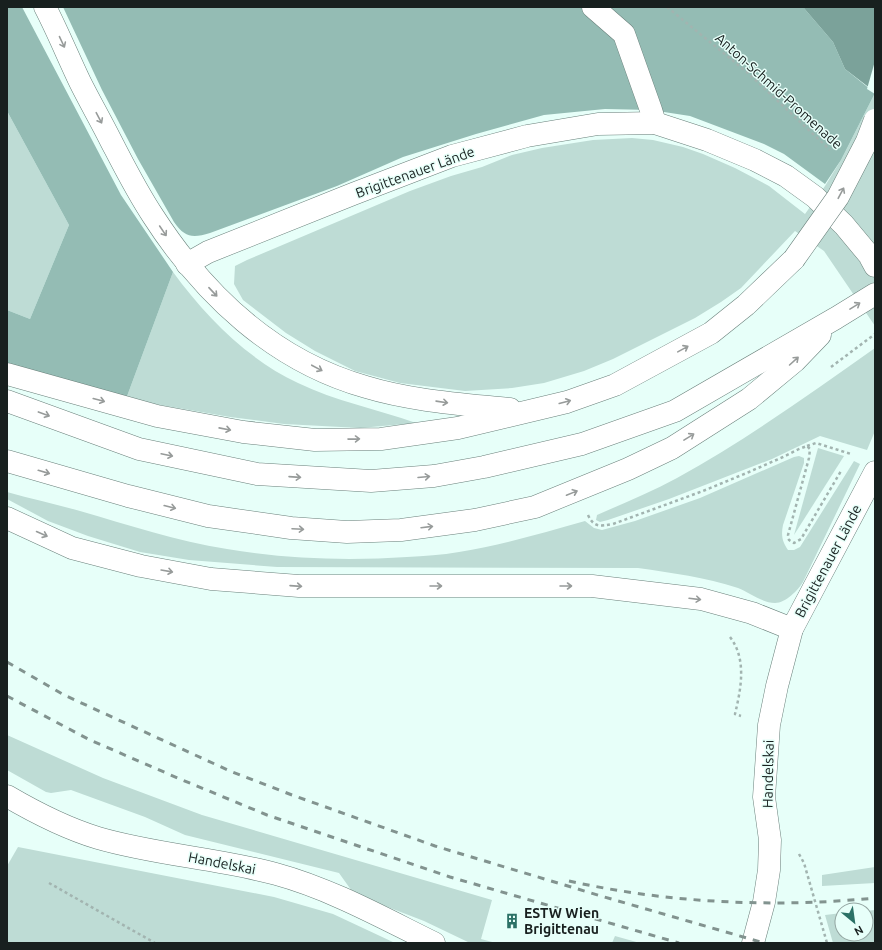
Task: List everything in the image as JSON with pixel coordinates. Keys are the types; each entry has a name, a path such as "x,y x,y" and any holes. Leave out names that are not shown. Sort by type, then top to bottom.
{"main road":[{"path":"45,7 81,84 152,215 187,264 247,325 279,348 325,372 366,388 441,402 527,411"},
{"path":"593,7 624,34 655,124"},
{"path":"7,374 157,416 243,432 315,440 381,439 458,428 567,402 615,385 711,333 746,305 794,259 838,197 867,141 875,120"},
{"name":"Brigittenauer Lände","path":"187,264 208,252 452,156 527,136 598,124 655,124 707,140 755,160 786,176 815,198 844,225 870,255 875,266"},
{"path":"7,401 139,449 257,474 371,481 434,476 484,467 582,444 675,411 875,294"},
{"path":"7,461 128,496 208,516 292,528 348,532 401,530 475,520 535,507 628,469 672,448 749,399 795,361 836,318"},
{"name":"Brigittenauer Lände","path":"792,629 875,472"},
{"path":"7,518 72,548 141,566 211,579 299,586 592,586 701,599 752,614 792,629"},
{"name":"Handelskai","path":"753,943 764,902 769,870 770,840 764,797 769,725 777,686 792,629"},
{"name":"Handelskai","path":"7,796 56,823 98,838 166,853 253,868 308,884 365,909 434,943"}],"path":[{"name":"Anton-Schmid-Promenade","path":"667,7 748,73 835,155"},
{"path":"831,367 875,334"},
{"path":"589,509 588,514 591,522 599,526 613,524 702,491 763,466 799,448 816,443 857,457"},
{"path":"807,446 810,449 809,458 788,535 789,540 794,543 800,539 843,467"},
{"path":"847,461 851,454"},
{"path":"796,850 804,863 827,943"},
{"path":"49,883 155,943"}],"shaded area":[{"path":"7,7 22,7 121,195 173,272 126,399 7,364 7,310 30,319 69,225 7,111"},
{"path":"63,7 803,7 833,42 845,69 875,93 841,160 825,184 784,154 764,144 690,116 651,110 605,109 544,115 476,134 403,157 337,186 210,233 194,236 186,234 174,222 138,159 102,90"},
{"path":"803,7 875,7 875,92 845,69 833,42"},
{"path":"875,93 875,326 824,251 795,231 741,288 695,318 613,359 584,371 544,383 512,388 465,391 400,383 355,371 315,351 286,333 243,300 234,284 235,266 410,191 451,176 482,167 512,155 542,148 593,140 632,138 653,140 683,147 735,168 769,186 805,214 841,160"},
{"path":"7,111 69,225 30,319 7,310"},
{"path":"173,272 199,305 214,321 245,349 279,373 327,395 416,423 360,428 284,424 230,417 126,399"},
{"path":"875,348 875,431 867,450 820,436 772,459 669,499 608,520 600,522 596,520 597,515 667,483 728,448 778,416"},
{"path":"818,448 844,456 794,535"},
{"path":"799,456 804,458 804,463 782,529 783,541 788,550 794,550 800,547 854,461 860,464 803,582 795,592 783,601 775,603 770,603 760,599 738,588 713,581 638,568 277,567 189,560 140,552 88,536 48,521 7,499 7,492 71,508 171,537 208,546 249,552 294,557 339,559 426,556 491,546 585,521 594,528 602,530 635,521 700,498"},
{"path":"7,735 103,778 202,815 492,900 481,939 496,943 470,943 424,921 354,894 339,873 185,835 145,817 71,790 51,793 46,792 7,770"},
{"path":"18,847 274,897 333,914 395,943 7,943 7,866"},
{"path":"875,867 875,883 822,886 822,875"},
{"path":"874,910 875,943 833,943 825,915 834,914 834,942 874,942"},
{"path":"615,936 640,943 612,943"}],"pier":[{"path":"875,61 875,94 867,89"}],"railway":[{"path":"7,662 64,695 230,771 292,795 435,846 764,943"},
{"path":"7,696 90,740 267,815 450,877 679,943"},
{"path":"569,881 644,894 721,902 798,903 875,898"}],"place":[{"name":"ESTW Wien Brigittenau","path":"512,921"}]}
